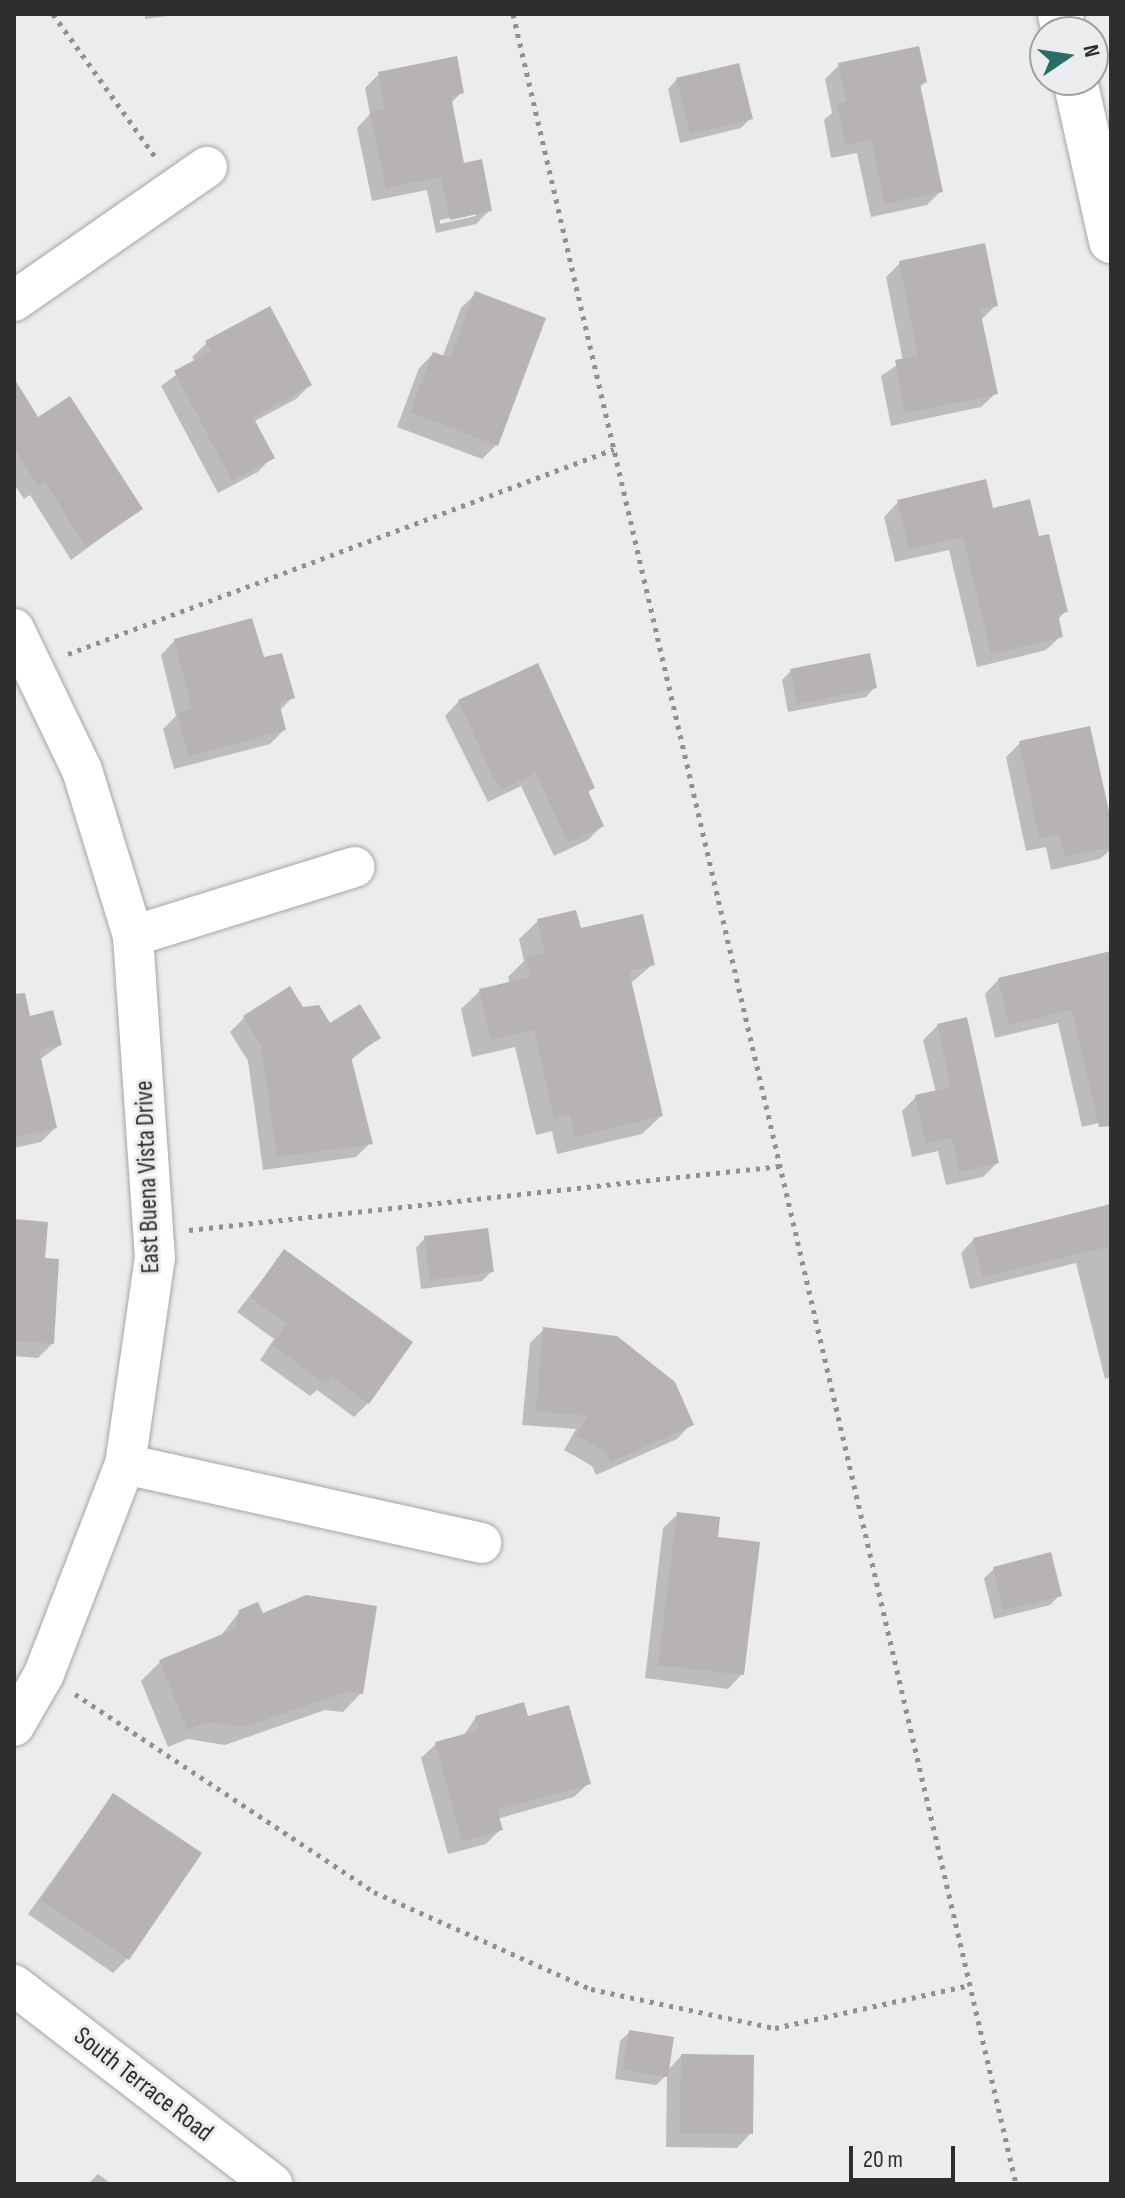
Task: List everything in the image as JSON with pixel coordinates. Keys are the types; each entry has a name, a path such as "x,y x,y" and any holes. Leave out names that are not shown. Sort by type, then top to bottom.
{"street":[{"path":"1080,96 1102,160 1111,241"},
{"path":"14,301 207,167"},
{"name":"East Buena Vista Drive","path":"14,629 82,770 133,936 155,1257 125,1464 44,1674 14,1726"},
{"path":"133,936 355,867"},
{"path":"125,1464 481,1543"},
{"name":"South Terrace Road","path":"14,1985 272,2184"}],"path":[{"path":"53,14 142,133 174,189"},
{"path":"513,14 1016,2184"},
{"path":"32,667 614,449"},
{"path":"154,1230 196,1231 781,1166"},
{"path":"44,1674 374,1892 591,1989 775,2028 970,1985"}],"building":[{"path":"919,46 927,82 920,84 943,192 885,204 871,140 845,145 837,104 846,102 838,63"},
{"path":"457,56 464,93 451,96 464,163 482,159 492,211 450,220 441,177 386,188 370,112 385,109 378,72"},
{"path":"739,63 753,119 690,134 676,78"},
{"path":"985,243 998,306 980,310 998,394 905,413 895,360 918,356 899,261"},
{"path":"475,291 546,318 498,446 410,412 433,352 450,358"},
{"path":"270,306 312,385 253,417 275,458 232,481 174,371 211,351 205,341"},
{"path":"14,378 38,417 70,396 143,509 86,547 45,482 38,486 14,448"},
{"path":"986,479 993,508 1030,499 1039,536 1049,534 1068,612 1058,614 1063,637 991,654 963,537 909,549 897,500"},
{"path":"252,618 264,657 282,653 295,698 279,702 286,730 188,756 177,713 192,709 174,639"},
{"path":"870,653 877,688 797,704 790,669"},
{"path":"538,663 595,788 588,791 604,826 568,843 536,773 503,789 493,777 458,700"},
{"path":"1090,726 1111,820 1111,847 1065,857 1060,834 1039,838 1019,741"},
{"path":"576,910 581,928 643,914 655,965 629,971 663,1116 575,1137 570,1114 554,1118 534,1030 491,1040 479,989 530,977 526,957 545,952 537,919"},
{"path":"1111,951 1111,1126 1099,1127 1072,1010 1009,1025 998,978"},
{"path":"290,986 303,1007 319,1005 330,1023 360,1004 381,1038 351,1057 373,1144 277,1157 261,1046 243,1016"},
{"path":"25,993 30,1016 53,1010 62,1045 39,1050 57,1128 14,1138 14,994"},
{"path":"967,1017 999,1163 959,1172 952,1138 926,1144 915,1095 951,1087 937,1024"},
{"path":"1111,1204 1111,1246 983,1277 973,1238"},
{"path":"14,1219 48,1222 45,1258 59,1259 54,1344 14,1341"},
{"path":"488,1228 494,1272 430,1280 424,1236"},
{"path":"284,1249 413,1342 369,1404 331,1376 326,1384 272,1345 287,1324 250,1297"},
{"path":"543,1327 617,1336 675,1382 694,1425 610,1462 606,1452 576,1435 588,1416 536,1411"},
{"path":"677,1512 720,1517 718,1537 760,1542 744,1675 658,1665"},
{"path":"1051,1552 1062,1596 1003,1610 993,1567"},
{"path":"306,1595 377,1606 363,1694 345,1692 245,1727 208,1722 187,1730 159,1660 235,1629 239,1610 258,1602 263,1613"},
{"path":"524,1702 528,1716 569,1705 591,1784 497,1810 503,1830 462,1841 435,1742 479,1730 475,1716"},
{"path":"113,1793 202,1853 129,1960 41,1900"},
{"path":"629,2030 674,2037 668,2077 623,2070"},
{"path":"681,2054 754,2055 753,2134 680,2133"}]}
